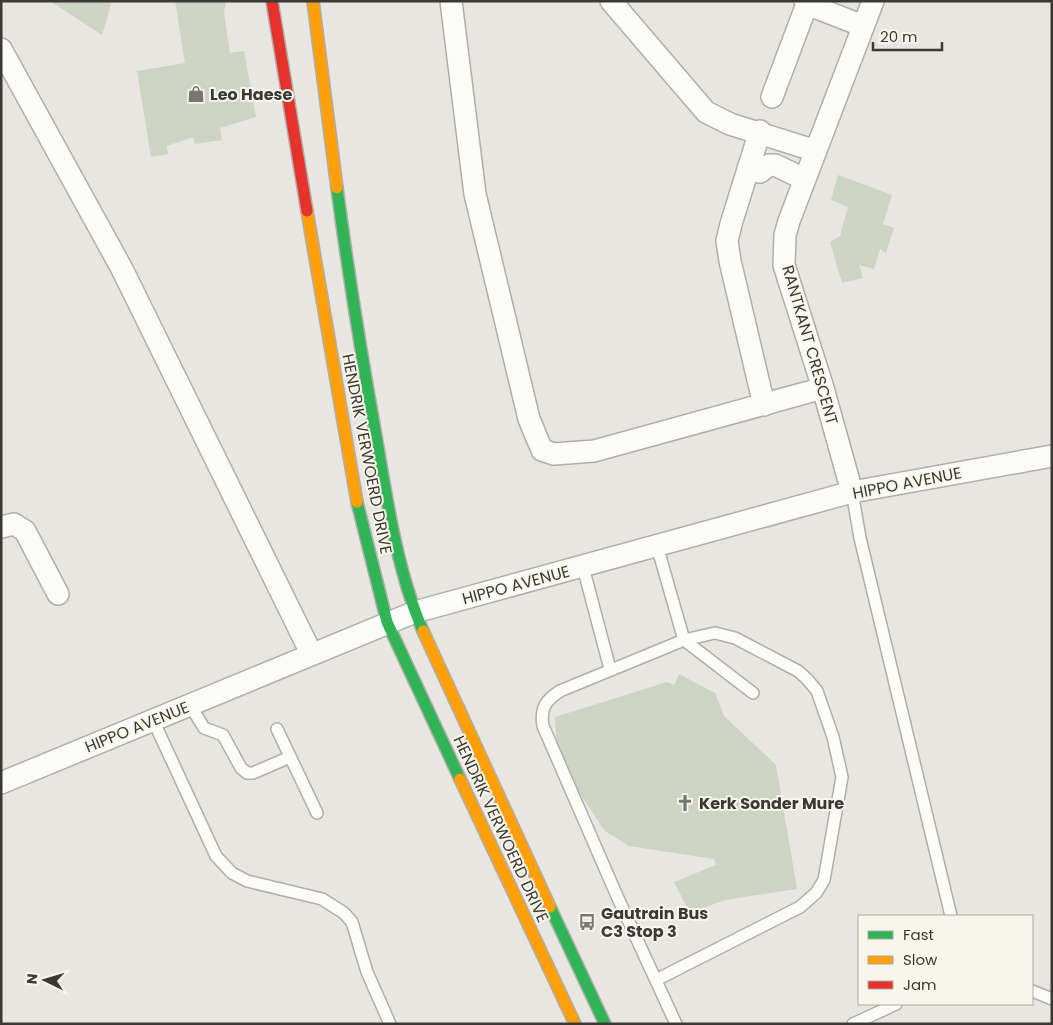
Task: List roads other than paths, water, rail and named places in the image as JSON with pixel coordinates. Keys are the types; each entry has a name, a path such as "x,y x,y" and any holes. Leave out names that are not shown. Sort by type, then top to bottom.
{"main road":[{"name":"HENDRIK VERWOERD DRIVE","path":"272,1 359,516 387,622 574,1024"},
{"name":"HENDRIK VERWOERD DRIVE","path":"313,1 351,292 388,508 415,612 453,700 605,1024"}],"street":[{"path":"451,1 477,204 529,419 542,450 554,454 594,451 823,388"},
{"path":"611,1 706,112 730,124 816,151"},
{"name":"RANTKANT CRESCENT","path":"852,492 823,388 784,265 785,234 804,179 873,1"},
{"path":"772,97 807,2 864,26"},
{"path":"1,49 122,269 311,653"},
{"path":"760,132 731,224 728,251 764,405"},
{"path":"748,168 760,172 769,165 775,165 804,179"},
{"name":"HIPPO AVENUE","path":"1,783 311,653 415,612 852,492 1052,456"},
{"path":"1,527 14,524 25,531 58,594"}],"lane":[{"path":"852,492 862,548 951,915"},
{"path":"657,546 684,640 753,693"},
{"path":"583,567 610,669"},
{"path":"656,980 800,907 816,893 824,880 828,861 842,777 833,737 817,691 808,679 798,671 735,638 715,633 684,640 610,669 552,696 543,708 542,717 543,726 617,896 676,1024"},
{"path":"190,705 204,728 223,736 241,768 247,773 253,773 290,757"},
{"path":"153,720 216,856 232,873 247,881 322,899 344,913 352,922 366,972 390,1024"},
{"path":"277,730 317,813"},
{"path":"1033,991 1052,999"},
{"path":"853,1024 894,1005"}],"place":[{"name":"Leo Haese","path":"196,94"},
{"name":"Kerk Sonder Mure","path":"685,803"},
{"name":"Gautrain Bus C3 Stop 3","path":"587,922"}]}
